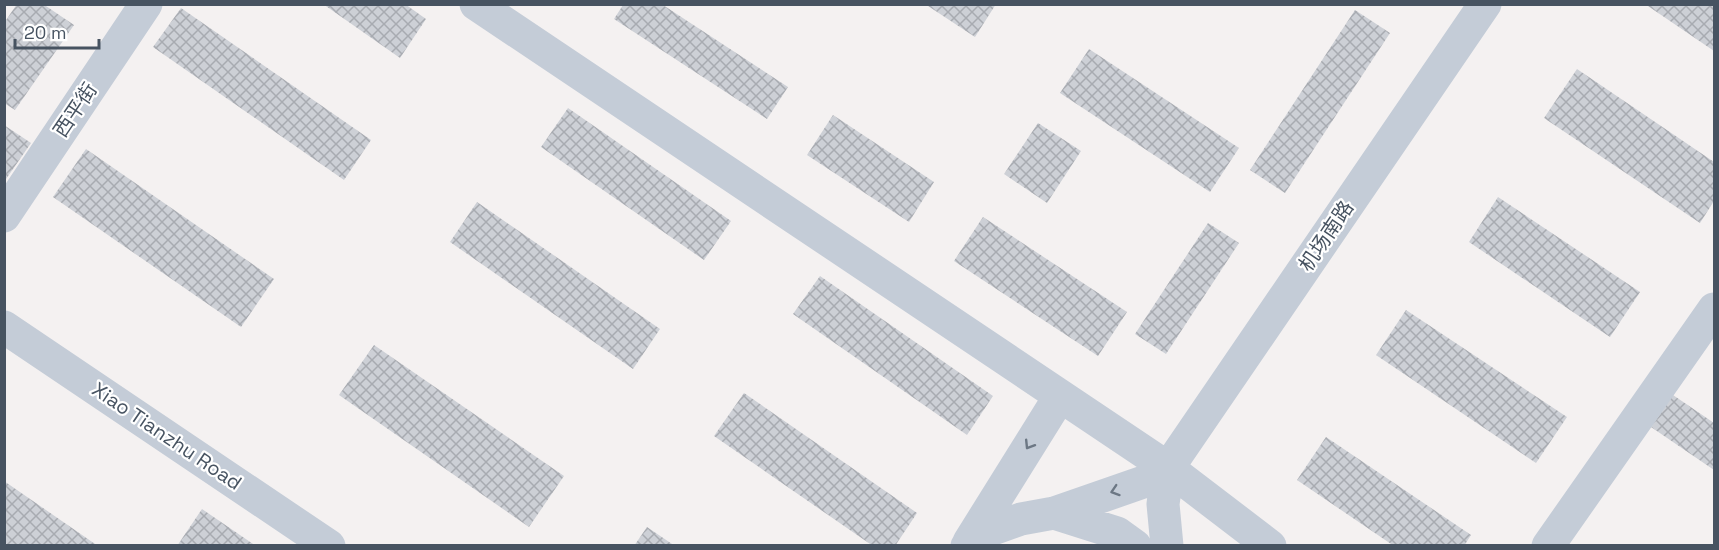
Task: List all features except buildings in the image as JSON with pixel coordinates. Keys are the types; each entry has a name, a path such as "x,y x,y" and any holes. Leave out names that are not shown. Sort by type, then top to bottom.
{"street":[{"name":"西平街","path":"4,216 146,4"},
{"path":"476,4 1168,468 1270,546"},
{"name":"机场南路","path":"967,546 993,529 1021,519 1054,513 1149,480 1168,468 1485,4"},
{"path":"1548,546 1714,309"},
{"name":"Xiao Tianzhu Road","path":"4,327 329,546"},
{"path":"967,546 1060,396"},
{"name":"机场南路","path":"1167,546 1163,504 1168,468"},
{"path":"1054,513 1117,533 1135,546"}]}
